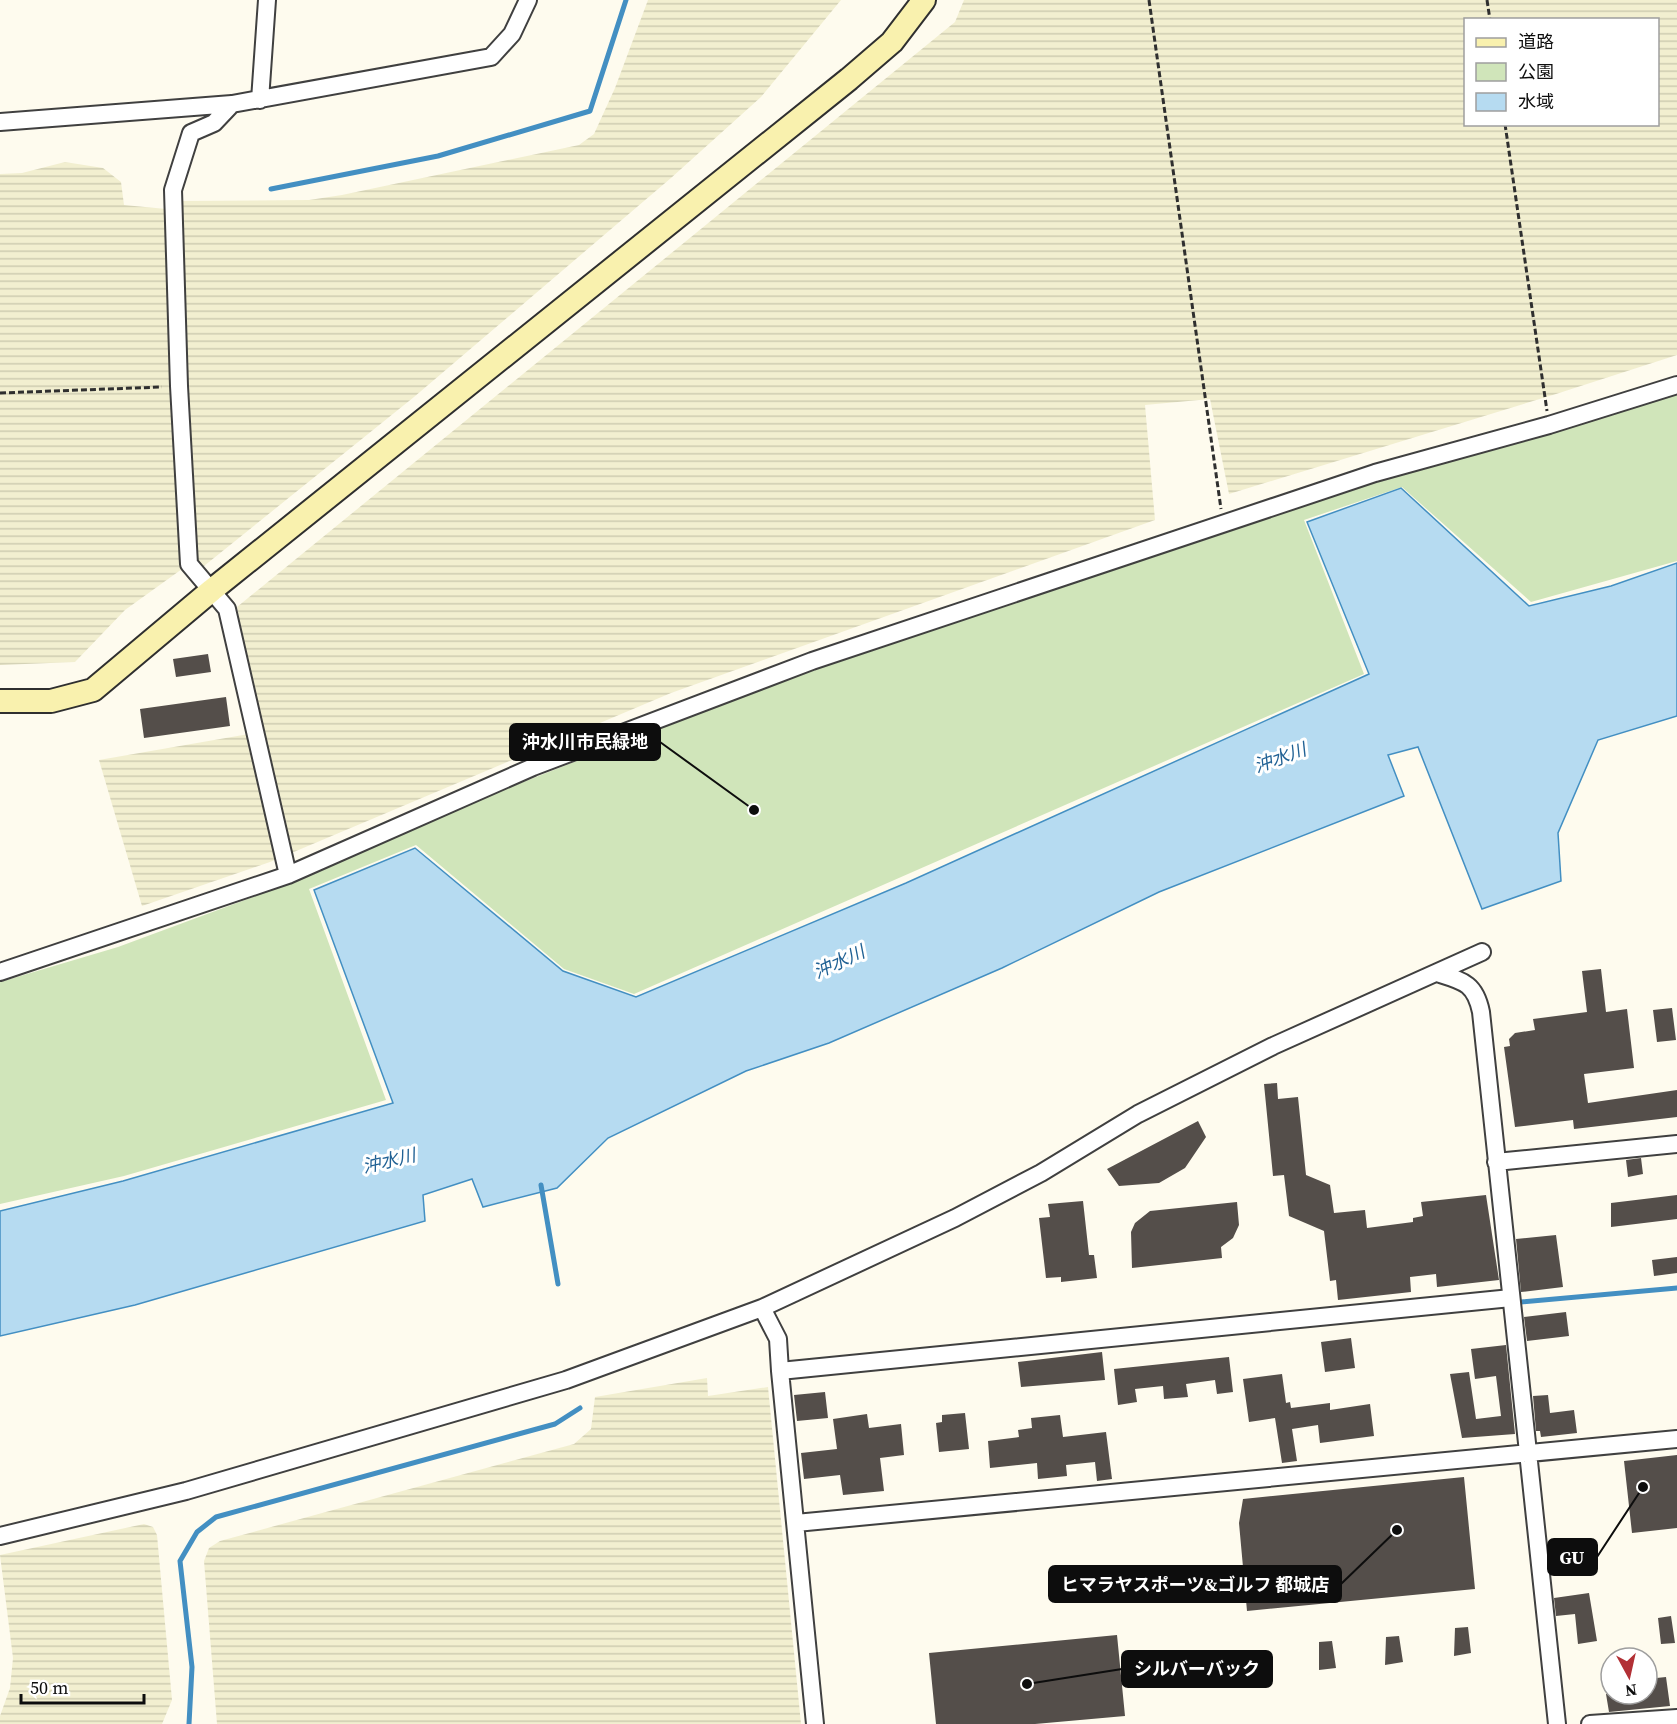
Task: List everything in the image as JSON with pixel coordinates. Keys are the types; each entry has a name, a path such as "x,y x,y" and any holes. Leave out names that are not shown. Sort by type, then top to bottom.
{"street":[{"path":"260,100 267,0"},
{"path":"0,122 232,104 491,57 512,34 528,0"},
{"path":"0,701 51,701 93,690 212,590 849,79 892,42 919,6"},
{"path":"232,104 214,123 191,133 173,190 179,386 189,564 227,609 288,875"},
{"path":"0,972 288,875 533,767 801,665 1376,473 1677,385"},
{"path":"0,1536 186,1491 566,1380 762,1308 955,1218 1041,1173 1138,1114 1273,1046 1482,952"},
{"path":"1437,973 1461,980 1478,995 1530,1453 1557,1724"},
{"path":"1496,1162 1677,1144"},
{"path":"780,1371 1511,1298"},
{"path":"762,1308 778,1339 815,1724"},
{"path":"796,1523 1677,1439"},
{"path":"1590,1724 1677,1718"}],"path":[{"path":"1149,0 1223,525"},
{"path":"1487,0 1490,18"},
{"path":"1505,126 1549,424"},
{"path":"0,393 179,386"}],"shaded area":[{"path":"648,0 841,0 761,97 671,178 414,397 204,566 182,569 125,610 75,662 0,665 0,174 22,173 65,162 103,168 121,182 124,205 166,209 181,201 309,200 342,195 579,145 594,134 615,88"},
{"path":"964,0 1677,0 1677,355 1229,494 1210,399 1145,405 1155,520 671,693 270,862 142,906 99,760 260,732 237,607 955,22"},
{"path":"707,1378 708,1396 768,1387 801,1724 217,1724 204,1561 209,1548 220,1541 574,1444 591,1429 595,1397"},
{"path":"144,1524 153,1527 157,1535 172,1700 162,1724 0,1724 0,1716 10,1688 13,1658 0,1555"}],"green space":[{"path":"1677,389 1677,561 1531,602 1402,487 1304,520 1364,674 634,994 564,969 416,845 309,889 386,1100 124,1176 0,1204 0,982 118,947 253,897 412,826 787,678 1401,469"}],"water":[{"name":"沖水川","path":"1401,488 1529,606 1611,586 1677,563 1677,716 1598,740 1558,833 1561,881 1482,909 1418,747 1388,755 1404,796 1159,892 1002,968 829,1043 746,1071 608,1138 557,1188 483,1207 472,1179 423,1195 425,1221 135,1305 0,1336 0,1211 123,1181 393,1103 314,890 415,848 563,971 636,997 906,883 1369,674 1307,522"}],"building":[{"path":"208,654 211,672 176,677 173,659"},
{"path":"226,697 230,726 144,738 140,709"},
{"path":"1601,969 1606,1012 1627,1009 1634,1068 1584,1074 1588,1103 1677,1090 1677,1117 1574,1129 1573,1120 1515,1127 1504,1047 1510,1046 1509,1039 1515,1033 1535,1030 1533,1019 1587,1012 1582,971"},
{"path":"1672,1008 1676,1040 1657,1042 1653,1010"},
{"path":"1277,1083 1278,1099 1298,1097 1306,1175 1330,1185 1334,1213 1365,1210 1367,1228 1413,1222 1413,1218 1423,1216 1421,1202 1486,1195 1499,1280 1437,1287 1436,1274 1410,1277 1411,1292 1338,1300 1336,1280 1330,1281 1324,1231 1289,1216 1284,1175 1273,1176 1264,1084"},
{"path":"1198,1121 1206,1137 1185,1168 1159,1183 1119,1186 1107,1169"},
{"path":"1641,1158 1643,1174 1628,1177 1626,1160"},
{"path":"1677,1195 1677,1219 1611,1227 1611,1203"},
{"path":"1083,1201 1089,1255 1094,1255 1097,1278 1061,1282 1061,1277 1046,1278 1039,1218 1050,1217 1048,1204"},
{"path":"1237,1202 1239,1225 1233,1238 1221,1247 1222,1258 1132,1268 1131,1232 1135,1223 1150,1211"},
{"path":"1556,1235 1563,1287 1521,1292 1516,1239"},
{"path":"1677,1257 1677,1273 1654,1276 1652,1260"},
{"path":"1566,1312 1569,1336 1527,1341 1524,1317"},
{"path":"1351,1338 1355,1368 1325,1372 1321,1342"},
{"path":"1506,1345 1515,1434 1462,1438 1450,1374 1469,1372 1476,1419 1501,1416 1496,1376 1475,1379 1471,1349"},
{"path":"1102,1352 1105,1380 1021,1387 1018,1362"},
{"path":"1229,1357 1233,1392 1217,1394 1215,1380 1186,1384 1188,1397 1164,1399 1163,1386 1135,1389 1137,1402 1118,1405 1114,1369"},
{"path":"1282,1374 1286,1403 1290,1402 1291,1408 1330,1403 1330,1410 1370,1404 1374,1436 1320,1443 1318,1425 1292,1429 1297,1461 1282,1463 1275,1418 1249,1422 1243,1379"},
{"path":"825,1392 828,1418 797,1421 794,1395"},
{"path":"1548,1395 1550,1413 1574,1410 1577,1433 1541,1437 1540,1431 1536,1431 1533,1396"},
{"path":"965,1413 969,1449 939,1452 936,1423 942,1422 942,1415"},
{"path":"867,1414 869,1428 901,1424 904,1455 880,1458 884,1491 843,1495 840,1475 804,1479 801,1453 837,1449 833,1419"},
{"path":"1060,1415 1063,1437 1106,1432 1112,1479 1097,1481 1095,1462 1066,1465 1067,1476 1038,1479 1037,1463 990,1468 988,1441 1019,1437 1018,1430 1032,1428 1031,1418"},
{"path":"1677,1455 1677,1528 1632,1533 1624,1461"},
{"path":"1464,1477 1475,1589 1247,1611 1239,1523 1243,1499"},
{"path":"1589,1593 1597,1641 1578,1644 1575,1614 1556,1616 1554,1598"},
{"path":"1671,1616 1675,1643 1661,1644 1658,1618"},
{"path":"1468,1627 1471,1653 1454,1656 1455,1628"},
{"path":"1117,1635 1125,1716 1035,1724 936,1724 929,1653"},
{"path":"1399,1636 1403,1662 1385,1665 1386,1637"},
{"path":"1332,1641 1336,1668 1319,1670 1319,1642"},
{"path":"1666,1677 1670,1706 1609,1712 1608,1706 1659,1706 1659,1678"}],"waterway":[{"path":"271,189 438,156 590,111 626,0"},
{"path":"541,1185 558,1284"},
{"path":"1521,1302 1677,1288"},
{"path":"189,1724 192,1667 180,1561 197,1532 216,1517 555,1424 580,1408"}],"place":[{"name":"沖水川市民緑地","path":"754,810"},
{"name":"GU","path":"1643,1487"},
{"name":"ヒマラヤスポーツ&ゴルフ 都城店","path":"1397,1530"},
{"name":"シルバーバック","path":"1027,1684"}]}
